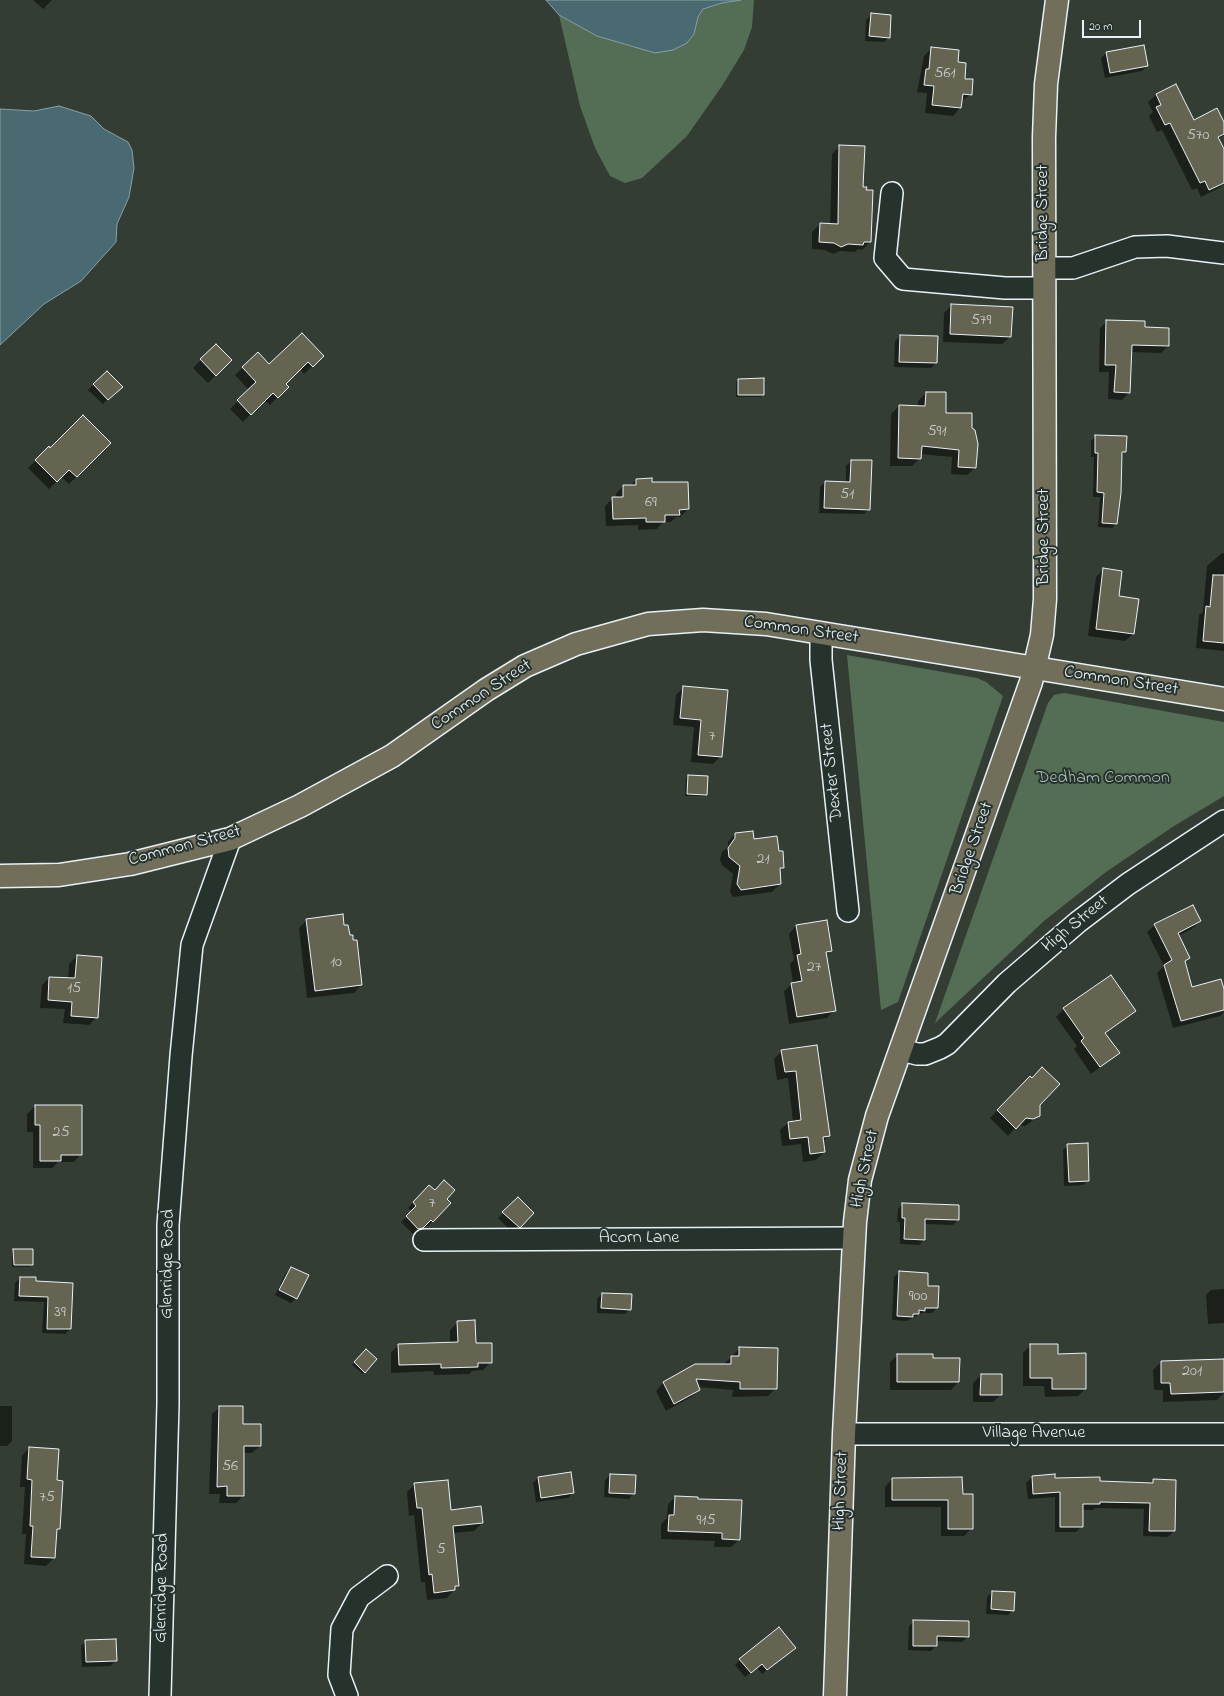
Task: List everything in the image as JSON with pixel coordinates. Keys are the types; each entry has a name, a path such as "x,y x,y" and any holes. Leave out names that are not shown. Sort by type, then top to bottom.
{"main road":[{"name":"Bridge Street","path":"902,1050 1022,710 1035,668 1042,635 1045,599 1044,126 1046,84 1057,0"},
{"name":"Common Street","path":"0,876 59,875 130,864 230,839 300,806 392,756 501,680 536,661 576,644 629,628 684,620 743,622 821,633 1224,699"},
{"name":"High Street","path":"835,1696 844,1434 854,1238 858,1194 866,1154 877,1116 902,1050"}],"street":[{"path":"892,193 885,258 903,279 1005,288 1044,278 1135,247 1167,246 1224,253"},
{"name":"Dexter Street","path":"821,633 821,660 848,911"},
{"name":"High Street","path":"902,1050 917,1054 925,1054 947,1044 1007,983 1066,932 1128,884 1224,821"},
{"name":"Glenridge Road","path":"160,1696 168,1404 168,1225 181,1060 192,945 230,839"},
{"name":"Acorn Lane","path":"424,1240 854,1238"},
{"name":"Village Avenue","path":"844,1434 1224,1434"},
{"path":"347,1696 339,1675 342,1629 359,1597 388,1576"}],"green space":[{"path":"741,0 754,0 752,27 744,50 722,86 687,136 642,178 625,183 610,176 595,148 580,106 559,15 597,36 655,53 694,34 698,17 703,9 722,3"},
{"path":"847,655 977,678 986,682 1003,696 898,1002 881,1010"},
{"name":"Dedham Common","path":"1064,693 1224,722 1224,796 1174,826 1106,872 1044,921 935,1023 1048,703 1054,695"}],"water":[{"path":"546,0 741,0 722,3 703,9 698,17 694,34 687,43 673,50 655,53 597,36 559,15"},
{"path":"59,106 91,116 104,129 128,142 132,150 134,168 129,197 117,224 116,242 81,281 44,304 0,345 0,109 34,111"}],"building":[{"path":"871,13 891,15 890,38 869,36"},
{"path":"1144,45 1148,66 1110,73 1106,52"},
{"path":"931,47 959,50 958,62 966,63 965,79 973,79 972,95 963,94 961,108 932,105 934,86 924,85 926,69 929,69"},
{"path":"1176,84 1194,120 1217,108 1224,122 1224,134 1218,137 1224,149 1224,183 1209,190 1205,181 1200,183 1170,123 1165,125 1156,107 1161,105 1156,94"},
{"path":"839,145 865,146 863,187 867,187 866,190 873,190 871,242 864,242 863,245 848,244 841,247 834,243 819,242 820,223 838,224"},
{"path":"951,304 1013,307 1011,337 950,334"},
{"path":"1106,320 1145,321 1145,327 1169,328 1169,346 1132,345 1130,393 1114,392 1116,365 1105,365"},
{"path":"302,333 324,356 313,367 308,362 286,384 289,387 278,398 273,393 251,415 237,400 256,382 242,367 258,352 269,364"},
{"path":"900,335 938,336 937,363 899,362"},
{"path":"216,344 232,360 216,376 200,359"},
{"path":"107,371 123,387 108,400 93,384"},
{"path":"764,378 764,395 738,395 738,379"},
{"path":"926,392 946,392 946,413 972,413 972,428 975,430 978,444 976,468 958,467 959,450 922,446 921,459 898,458 899,405 925,406"},
{"path":"83,415 111,443 77,477 69,470 57,482 35,460 49,446 50,448"},
{"path":"1095,435 1127,436 1126,452 1122,452 1121,493 1117,524 1102,523 1104,493 1097,492 1098,453 1095,453"},
{"path":"851,460 872,460 870,510 824,508 825,481 850,482"},
{"path":"652,478 652,482 688,482 689,509 679,510 680,515 665,515 665,522 646,522 646,518 613,519 612,497 623,497 623,485 636,485 636,479"},
{"path":"1103,568 1122,571 1119,596 1139,599 1134,634 1096,629"},
{"path":"1213,575 1224,575 1224,643 1203,641 1206,606 1210,607"},
{"path":"683,686 728,690 722,757 698,755 701,720 680,718"},
{"path":"688,775 708,776 707,795 687,794"},
{"path":"753,831 754,839 777,836 779,851 783,851 784,868 780,868 781,884 741,890 737,884 740,866 729,857 728,848 735,838 735,833"},
{"path":"1193,905 1201,921 1178,933 1190,958 1185,961 1192,987 1221,979 1224,989 1224,1010 1181,1021 1164,965 1172,960 1154,924"},
{"path":"343,914 344,925 348,925 350,935 353,935 353,940 357,940 362,985 315,991 306,919"},
{"path":"827,920 832,951 826,952 836,1011 797,1017 791,983 802,981 797,955 801,954 796,925"},
{"path":"77,955 102,957 98,1018 71,1016 72,1002 48,1000 49,977 75,978"},
{"path":"1111,975 1136,1011 1105,1033 1120,1053 1100,1067 1081,1041 1084,1038 1063,1008"},
{"path":"817,1045 830,1136 823,1137 825,1152 810,1154 808,1137 790,1139 788,1122 801,1120 796,1071 785,1072 781,1050"},
{"path":"1042,1067 1060,1084 1040,1105 1040,1116 1033,1119 1026,1118 1016,1129 997,1110 1030,1076 1032,1078"},
{"path":"35,1105 82,1105 82,1155 61,1155 61,1161 40,1161 40,1125 35,1125"},
{"path":"1088,1143 1089,1181 1069,1182 1067,1144"},
{"path":"444,1180 455,1190 447,1199 451,1203 433,1222 431,1220 423,1228 418,1229 406,1216 416,1206 413,1202 429,1185 435,1190"},
{"path":"518,1197 534,1213 520,1228 502,1212"},
{"path":"902,1203 959,1205 959,1220 925,1219 925,1240 904,1239 905,1218 902,1218"},
{"path":"13,1249 33,1249 33,1265 14,1265"},
{"path":"291,1267 309,1275 297,1299 279,1290"},
{"path":"899,1271 928,1273 928,1286 939,1286 938,1308 925,1308 925,1311 919,1310 919,1314 913,1314 913,1317 897,1316"},
{"path":"20,1277 36,1277 36,1281 73,1283 71,1329 47,1329 48,1297 19,1296"},
{"path":"602,1293 632,1294 631,1310 601,1308"},
{"path":"475,1320 476,1343 492,1343 492,1363 478,1363 478,1367 441,1368 441,1364 399,1365 398,1344 458,1342 457,1321"},
{"path":"1030,1344 1058,1344 1058,1354 1086,1353 1086,1389 1052,1389 1052,1378 1030,1378"},
{"path":"739,1347 778,1348 777,1389 740,1389 740,1382 696,1379 700,1390 674,1404 663,1382 695,1364 731,1364 731,1356 739,1356"},
{"path":"366,1349 377,1359 365,1373 354,1362"},
{"path":"897,1354 933,1354 933,1358 960,1358 959,1382 897,1382"},
{"path":"1224,1359 1224,1392 1171,1394 1170,1383 1161,1383 1161,1361"},
{"path":"981,1374 1002,1374 1002,1395 980,1395"},
{"path":"219,1406 243,1406 243,1424 261,1424 261,1446 244,1446 244,1496 227,1496 227,1486 217,1487"},
{"path":"29,1447 59,1449 57,1480 63,1481 60,1529 57,1529 55,1558 31,1557 33,1526 30,1526 32,1480 27,1479"},
{"path":"571,1472 574,1493 541,1498 538,1477"},
{"path":"610,1474 636,1475 635,1494 609,1493"},
{"path":"1055,1474 1055,1478 1100,1477 1100,1481 1153,1483 1153,1479 1176,1480 1175,1531 1149,1531 1150,1503 1100,1502 1100,1504 1083,1504 1083,1527 1060,1527 1060,1492 1033,1494 1032,1476"},
{"path":"962,1477 963,1494 973,1494 973,1529 948,1529 948,1500 892,1500 892,1478"},
{"path":"448,1480 451,1510 481,1506 483,1523 453,1526 459,1586 455,1586 455,1590 434,1593 432,1574 429,1575 422,1508 417,1508 414,1483"},
{"path":"675,1496 698,1497 698,1499 742,1500 740,1540 722,1539 722,1533 668,1531 669,1515 674,1515"},
{"path":"992,1591 1015,1592 1014,1611 991,1609"},
{"path":"913,1620 969,1621 969,1637 937,1636 937,1646 913,1646"},
{"path":"779,1627 796,1648 767,1670 762,1664 751,1673 739,1659"},
{"path":"116,1639 117,1661 86,1662 85,1640"}]}
